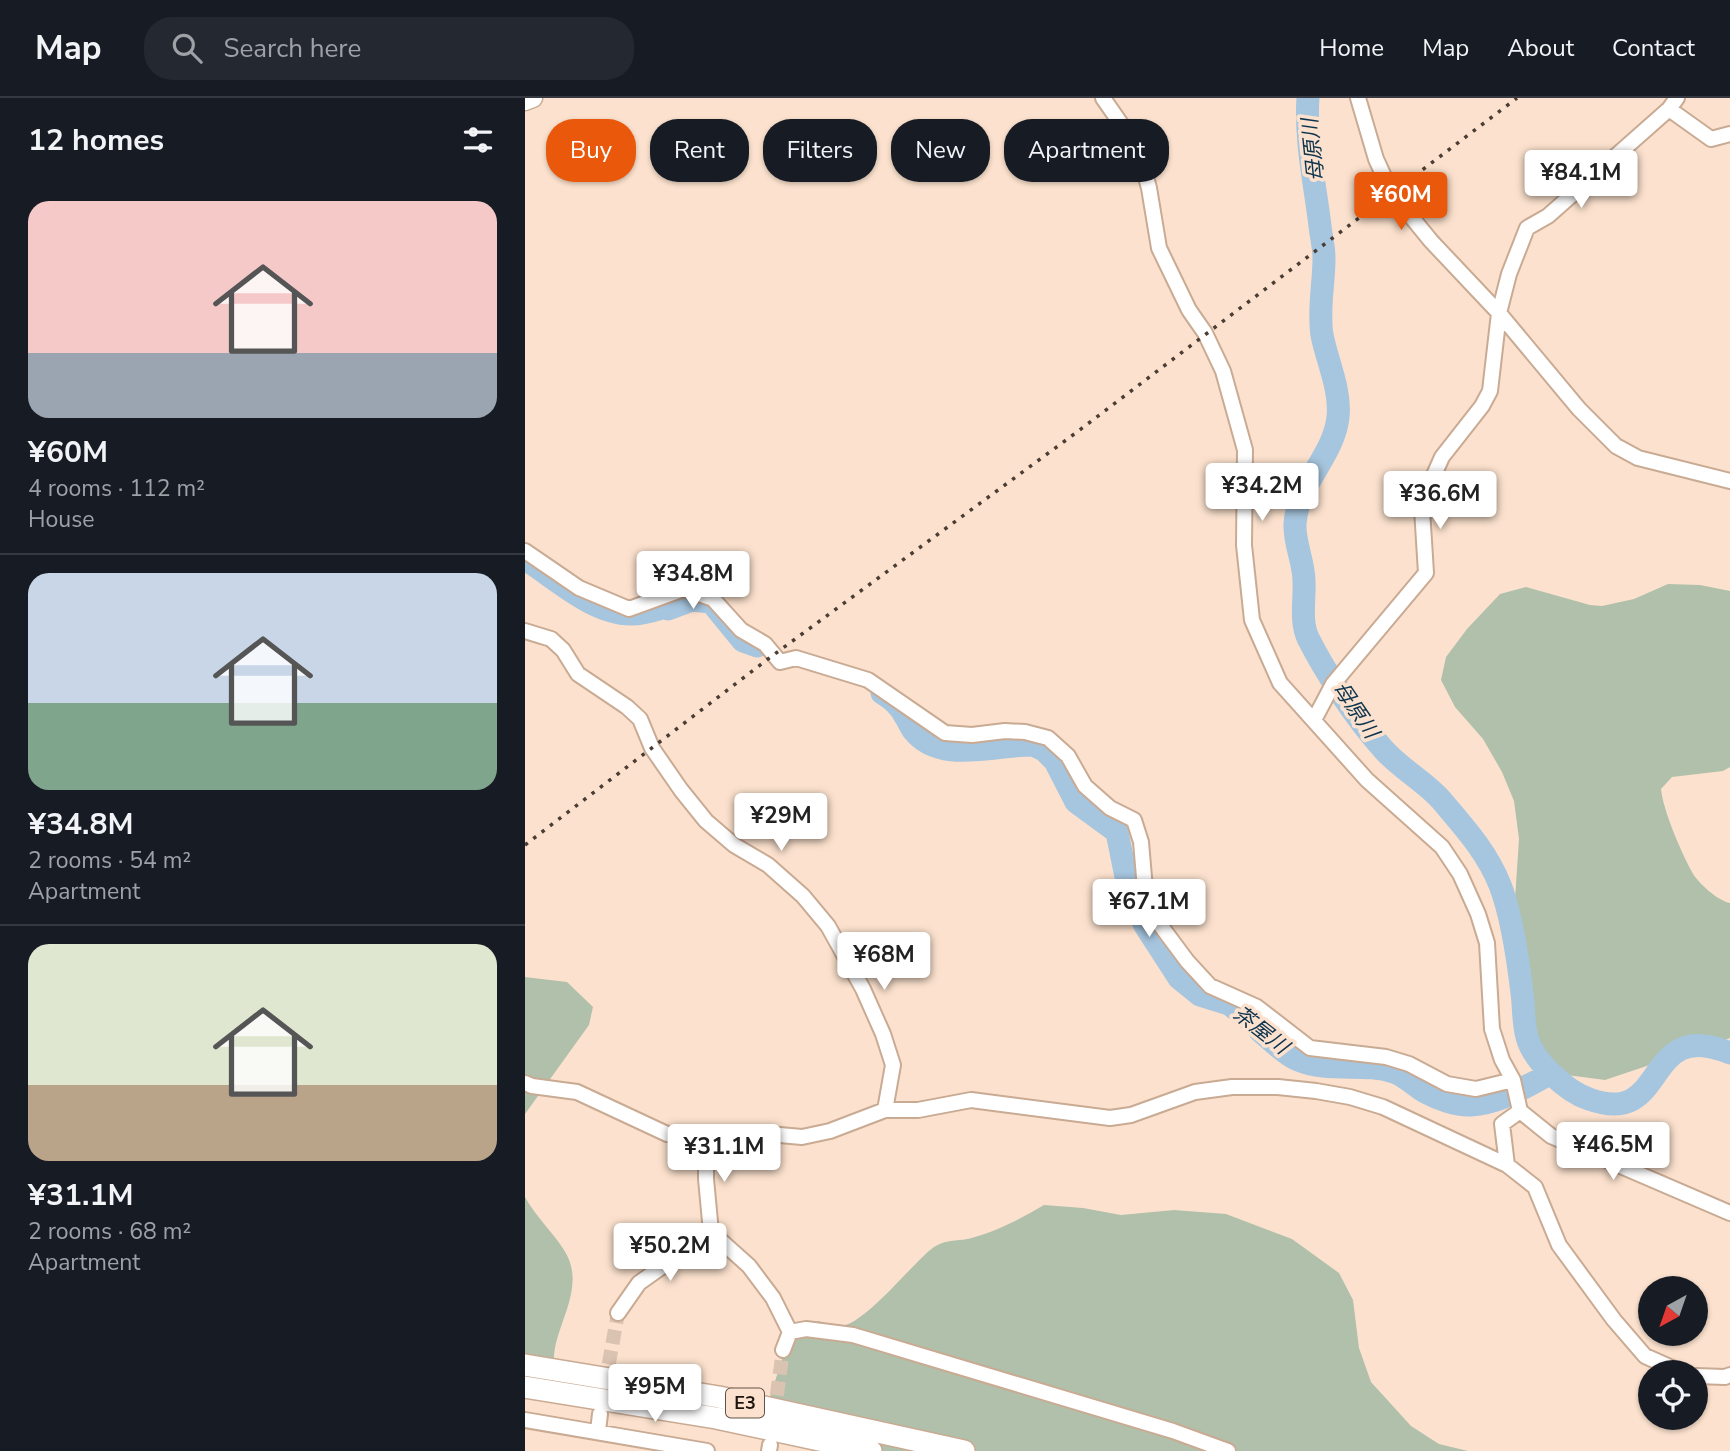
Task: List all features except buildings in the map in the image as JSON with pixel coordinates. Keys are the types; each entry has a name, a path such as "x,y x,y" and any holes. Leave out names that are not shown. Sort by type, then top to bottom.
{"highway":[{"name":"E3","path":"525,1365 719,1397 964,1451"},
{"name":"E3","path":"525,1387 716,1419 871,1451"}],"main road":[{"path":"525,101 533,98"}],"street":[{"path":"1103,98 1140,156 1149,188 1159,248 1223,371 1245,450 1244,545 1252,620 1280,683 1367,780 1442,847 1459,874 1478,915 1487,943 1492,1029 1502,1060 1513,1080 1521,1111 1551,1136 1730,1213"},
{"path":"1358,98 1376,159 1391,192 1431,241 1499,313 1579,409 1616,446 1638,458 1730,481"},
{"path":"1314,720 1333,684 1426,573 1422,509 1443,457 1482,406 1490,391 1499,313 1509,274 1527,228 1548,216 1673,103 1711,139 1730,134"},
{"path":"525,551 579,588 629,609 684,589 713,599 741,630 765,643 780,662 796,658 868,680 945,733 972,735 1005,731 1025,732 1048,738 1068,756 1085,786 1110,808 1134,820 1141,842 1145,889 1161,926 1210,986 1257,1007 1310,1048 1386,1057 1409,1064 1447,1084 1476,1089 1513,1080"},
{"path":"525,631 551,639 578,674 640,719 652,748 706,821 734,845 768,865 803,896 828,926 863,989 893,1065 885,1110"},
{"path":"525,1083 577,1092 667,1133 706,1138 768,1134 803,1137 830,1131 885,1110 918,1110 971,1100 1110,1118 1131,1115 1195,1092 1232,1087 1277,1087 1350,1097 1383,1107 1507,1165 1535,1187 1559,1245 1614,1320 1645,1356 1654,1360"},
{"path":"1507,1165 1502,1124 1521,1111"},
{"path":"706,1138 706,1179 711,1232 749,1266 773,1298 790,1332 783,1350"},
{"path":"618,1313 639,1283 711,1232"},
{"path":"790,1332 806,1329 853,1335 1173,1431 1229,1451"},
{"path":"1708,1376 1730,1375"},
{"path":"597,1431 600,1414"},
{"path":"525,1420 707,1451"}],"green space":[{"path":"1668,584 1700,585 1730,591 1730,767 1723,771 1672,777 1661,789 1673,831 1692,872 1709,891 1730,903 1730,1038 1605,1080 1567,1075 1547,1062 1526,1026 1512,945 1519,839 1514,801 1502,772 1483,739 1455,707 1441,680 1446,657 1467,629 1500,594 1526,587 1602,606 1634,599"},
{"path":"525,977 567,982 593,1007 589,1025 525,1114"},
{"path":"525,1197 564,1250 572,1273 571,1296 556,1343 553,1365 525,1354"},
{"path":"1044,1205 1121,1215 1174,1210 1226,1214 1292,1239 1339,1273 1353,1300 1359,1348 1371,1382 1411,1426 1439,1444 1468,1451 861,1451 760,1428 785,1350 798,1333 818,1321 837,1326 850,1323 875,1305 934,1247 944,1242 993,1231"}],"waterway":[{"name":"母原川","path":"1308,98 1309,146 1324,254 1321,325 1336,386 1338,407 1330,445 1302,496 1295,524 1304,574 1303,617 1308,638 1363,725 1391,757 1436,795 1467,830 1489,862 1500,885 1511,924 1527,1037 1536,1056 1561,1083 1589,1099 1615,1104 1633,1099 1646,1088 1668,1059 1682,1049 1702,1046 1730,1053"},
{"name":"茶屋川","path":"525,559 589,602 618,613 636,614 665,607 668,609 692,600 711,602 743,641 757,646"},
{"name":"茶屋川","path":"882,693 898,706 913,730 924,741 938,747 969,750 1033,745 1044,750 1055,761 1076,802 1117,832 1130,897 1179,978 1200,995 1229,1004 1260,1028 1260,1031 1283,1051 1298,1060 1322,1066 1394,1072 1430,1095 1466,1105 1502,1098 1550,1074"}],"tunnel":[{"path":"605,1385 618,1313"},
{"path":"774,1416 783,1350"}],"railway":[{"path":"525,845 768,659 1077,432 1517,98"}]}
